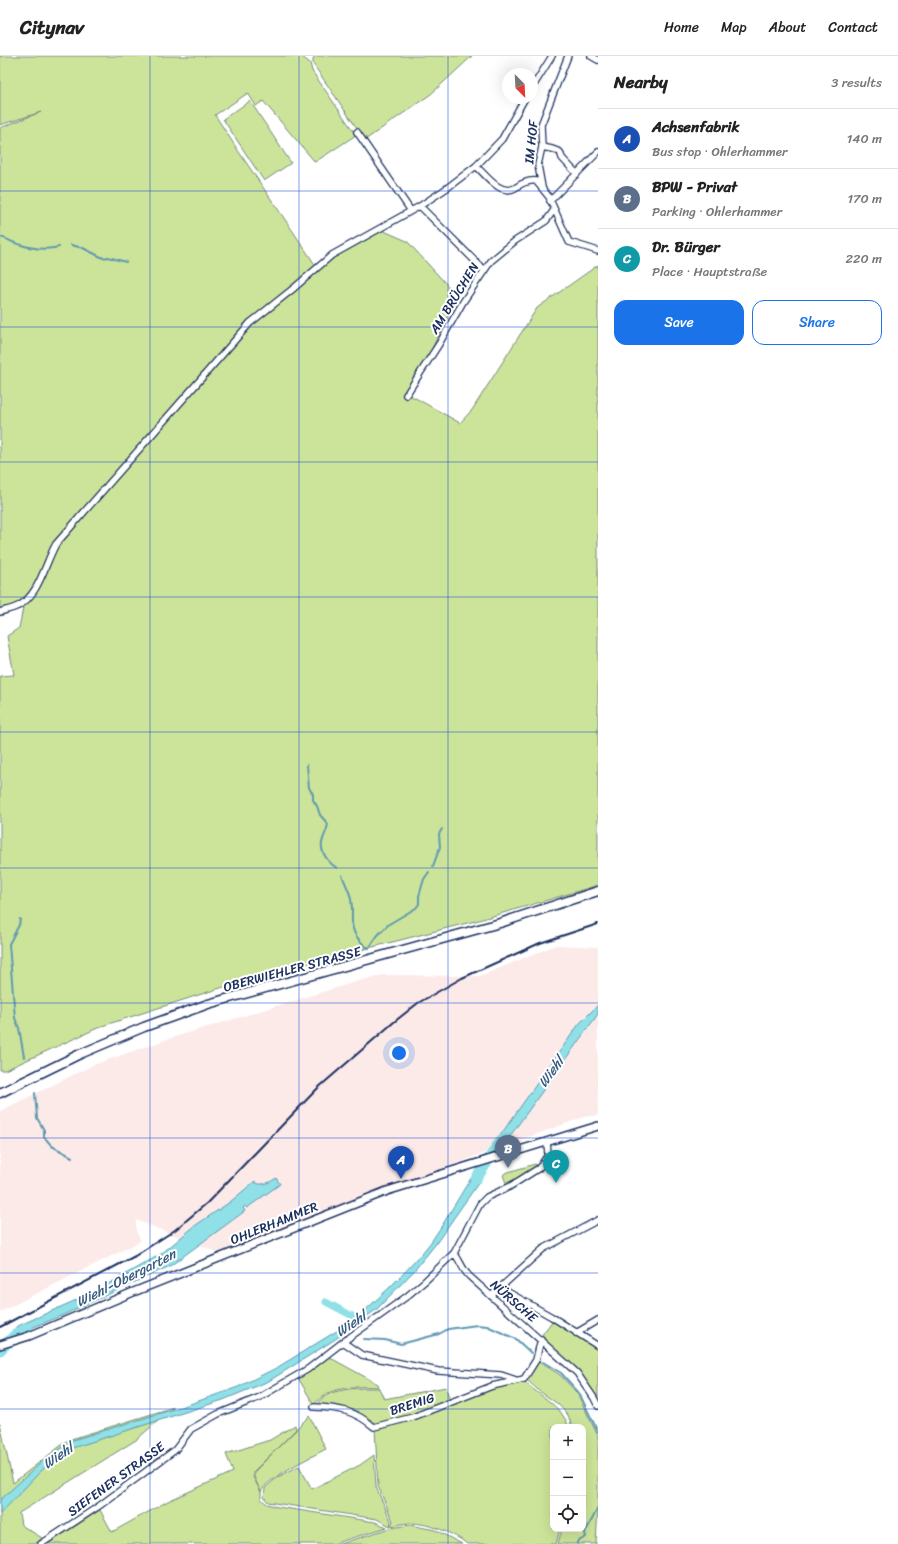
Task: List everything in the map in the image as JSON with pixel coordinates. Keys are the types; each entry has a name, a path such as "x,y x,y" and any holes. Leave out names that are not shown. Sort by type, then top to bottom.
{"main road":[{"name":"OBERWIEHLER STRASSE","path":"0,1093 59,1064 144,1027 208,1004 500,923 598,890"}],"street":[{"path":"538,78 552,56"},
{"name":"IM HOF","path":"568,56 541,125 542,147 538,165 542,187 549,197 569,242 598,251"},
{"path":"591,56 598,60"},
{"path":"0,612 18,606 28,598 39,584 48,557 56,544 250,322 294,288 332,255 420,206 476,166 502,139 522,104"},
{"path":"357,132 411,211"},
{"path":"542,147 560,152 562,158 577,174"},
{"path":"550,202 598,152"},
{"path":"476,166 499,187 506,190 530,181 536,182 542,187"},
{"path":"420,206 484,270"},
{"name":"AM BRÜCHEN","path":"406,395 463,302 491,261 515,241 546,221 554,210"},
{"name":"OHLERHAMMER","path":"0,1345 14,1341 387,1191 598,1126"},
{"path":"454,1253 480,1204 487,1198 509,1187 539,1168 548,1155 547,1141"},
{"path":"491,1296 543,1249 598,1220"},
{"name":"NÜRSCHE","path":"454,1253 463,1269 577,1373 598,1406"},
{"name":"SIEFENER STRASSE","path":"42,1544 99,1506 175,1450 191,1429 218,1414 260,1397 308,1369 406,1297 454,1253"},
{"path":"500,1287 598,1346"},
{"path":"576,1333 598,1320"},
{"path":"518,1381 524,1379 530,1372 536,1360 541,1339"},
{"name":"BREMIG","path":"343,1342 362,1355 438,1371 500,1376 518,1381"},
{"name":"BREMIG","path":"314,1407 337,1408 351,1412 367,1421 374,1427 413,1417 492,1386 518,1381"}],"shaded area":[{"path":"556,945 598,947 598,1115 584,1117 336,1207 219,1253 136,1220 136,1231 141,1241 0,1312 0,1111 93,1065 168,1039 362,980 384,975 480,976"}],"green space":[{"path":"0,56 301,56 310,63 312,71 356,135 315,162 263,101 256,106 248,93 215,115 316,266 377,228 407,241 457,296 410,395 460,423 472,410 537,308 598,265 598,884 479,920 233,984 102,1026 5,1070 0,1070 0,676 14,675 7,636 19,628 23,608 0,616 0,128 41,112 0,125"},
{"path":"315,56 472,56 431,94 365,140 313,64 313,59"},
{"path":"250,101 291,163 264,181 223,119"},
{"path":"535,1164 538,1166 517,1179 506,1183 503,1175 505,1173"},
{"path":"553,1320 598,1348 598,1402 578,1371 541,1336"},
{"path":"327,1356 378,1384 379,1387 343,1388 326,1394 314,1405 297,1376"},
{"path":"537,1360 560,1375 577,1393 598,1436 598,1507 596,1544 558,1544 561,1532 586,1532 586,1424 571,1424 568,1415 558,1404 539,1391 526,1379"},
{"path":"524,1382 556,1407 568,1424 550,1424 550,1532 559,1532 556,1544 467,1544 440,1529 418,1523 391,1526 393,1521 378,1486 375,1428 492,1388"},
{"path":"446,1387 450,1401 412,1416 374,1424 351,1411 316,1406 327,1395 344,1390 379,1388 384,1399"},
{"path":"174,1407 136,1440 19,1513 21,1525 42,1538 35,1544 0,1544 0,1423 13,1483 68,1440"},
{"path":"309,1416 326,1449 280,1475 264,1487 261,1492 254,1477 254,1472"},
{"path":"295,1425 296,1430 253,1472 253,1477 261,1492 261,1499 267,1504 278,1507 375,1522 387,1527 333,1544 48,1544 100,1510 112,1532 168,1501 233,1472 226,1454 270,1440"},
{"path":"374,1455 376,1487 391,1521 390,1526 377,1519 268,1502 264,1497 265,1488 278,1477 299,1466 312,1489 360,1465"},
{"path":"410,1525 435,1530 462,1544 340,1544 390,1528"}],"water":[{"path":"598,1005 598,1014 500,1150 487,1154 579,1024"},
{"path":"491,1165 435,1245 413,1272 377,1309 334,1340 269,1381 223,1400 63,1451 38,1474 0,1514 0,1500 44,1460 73,1440 190,1404 238,1387 278,1367 353,1321 352,1319 360,1315 379,1298 423,1252 437,1233 477,1169"},
{"path":"276,1178 280,1184 247,1208 245,1206 243,1208 245,1211 170,1266 63,1315 7,1338 15,1328 20,1325 92,1293 161,1254 196,1225 230,1202 255,1181 259,1184 264,1184"}],"waterway":[{"path":"0,237 31,248 48,249 59,247"},
{"path":"71,245 83,248 103,258 108,257 126,262"},
{"path":"307,765 309,788 313,794 313,800 320,815 328,824 323,841 323,851 331,864 337,868"},
{"path":"433,866 440,847 439,834 442,829"},
{"path":"342,875 352,902 352,926 357,937 366,947 369,948 378,935 389,924 416,908 419,904 419,896 424,879 429,872"},
{"path":"20,919 19,925 9,944 15,1018 19,1028 24,1057"},
{"path":"35,1093 37,1118 44,1130 44,1137 52,1146 72,1157"},
{"name":"Wiehl","path":"476,1179 501,1140"},
{"path":"326,1302 358,1319"},
{"path":"364,1339 385,1340 401,1344 439,1334 448,1329 477,1325 487,1326 516,1339 531,1353"},
{"name":"Wiehl-Obergarten","path":"0,1350 14,1336 27,1328"},
{"path":"543,1362 561,1373 579,1393 598,1432"},
{"path":"577,1544 577,1542 586,1537 585,1533 598,1508"}],"railway":[{"path":"0,1327 135,1256 175,1230 207,1203 318,1088 418,1003 462,978 540,943 598,924"}],"place":[{"name":"BPW - Privat","path":"508,1168"},
{"name":"Achsenfabrik","path":"401,1179"},
{"name":"Dr. Bürger","path":"556,1183"}]}
